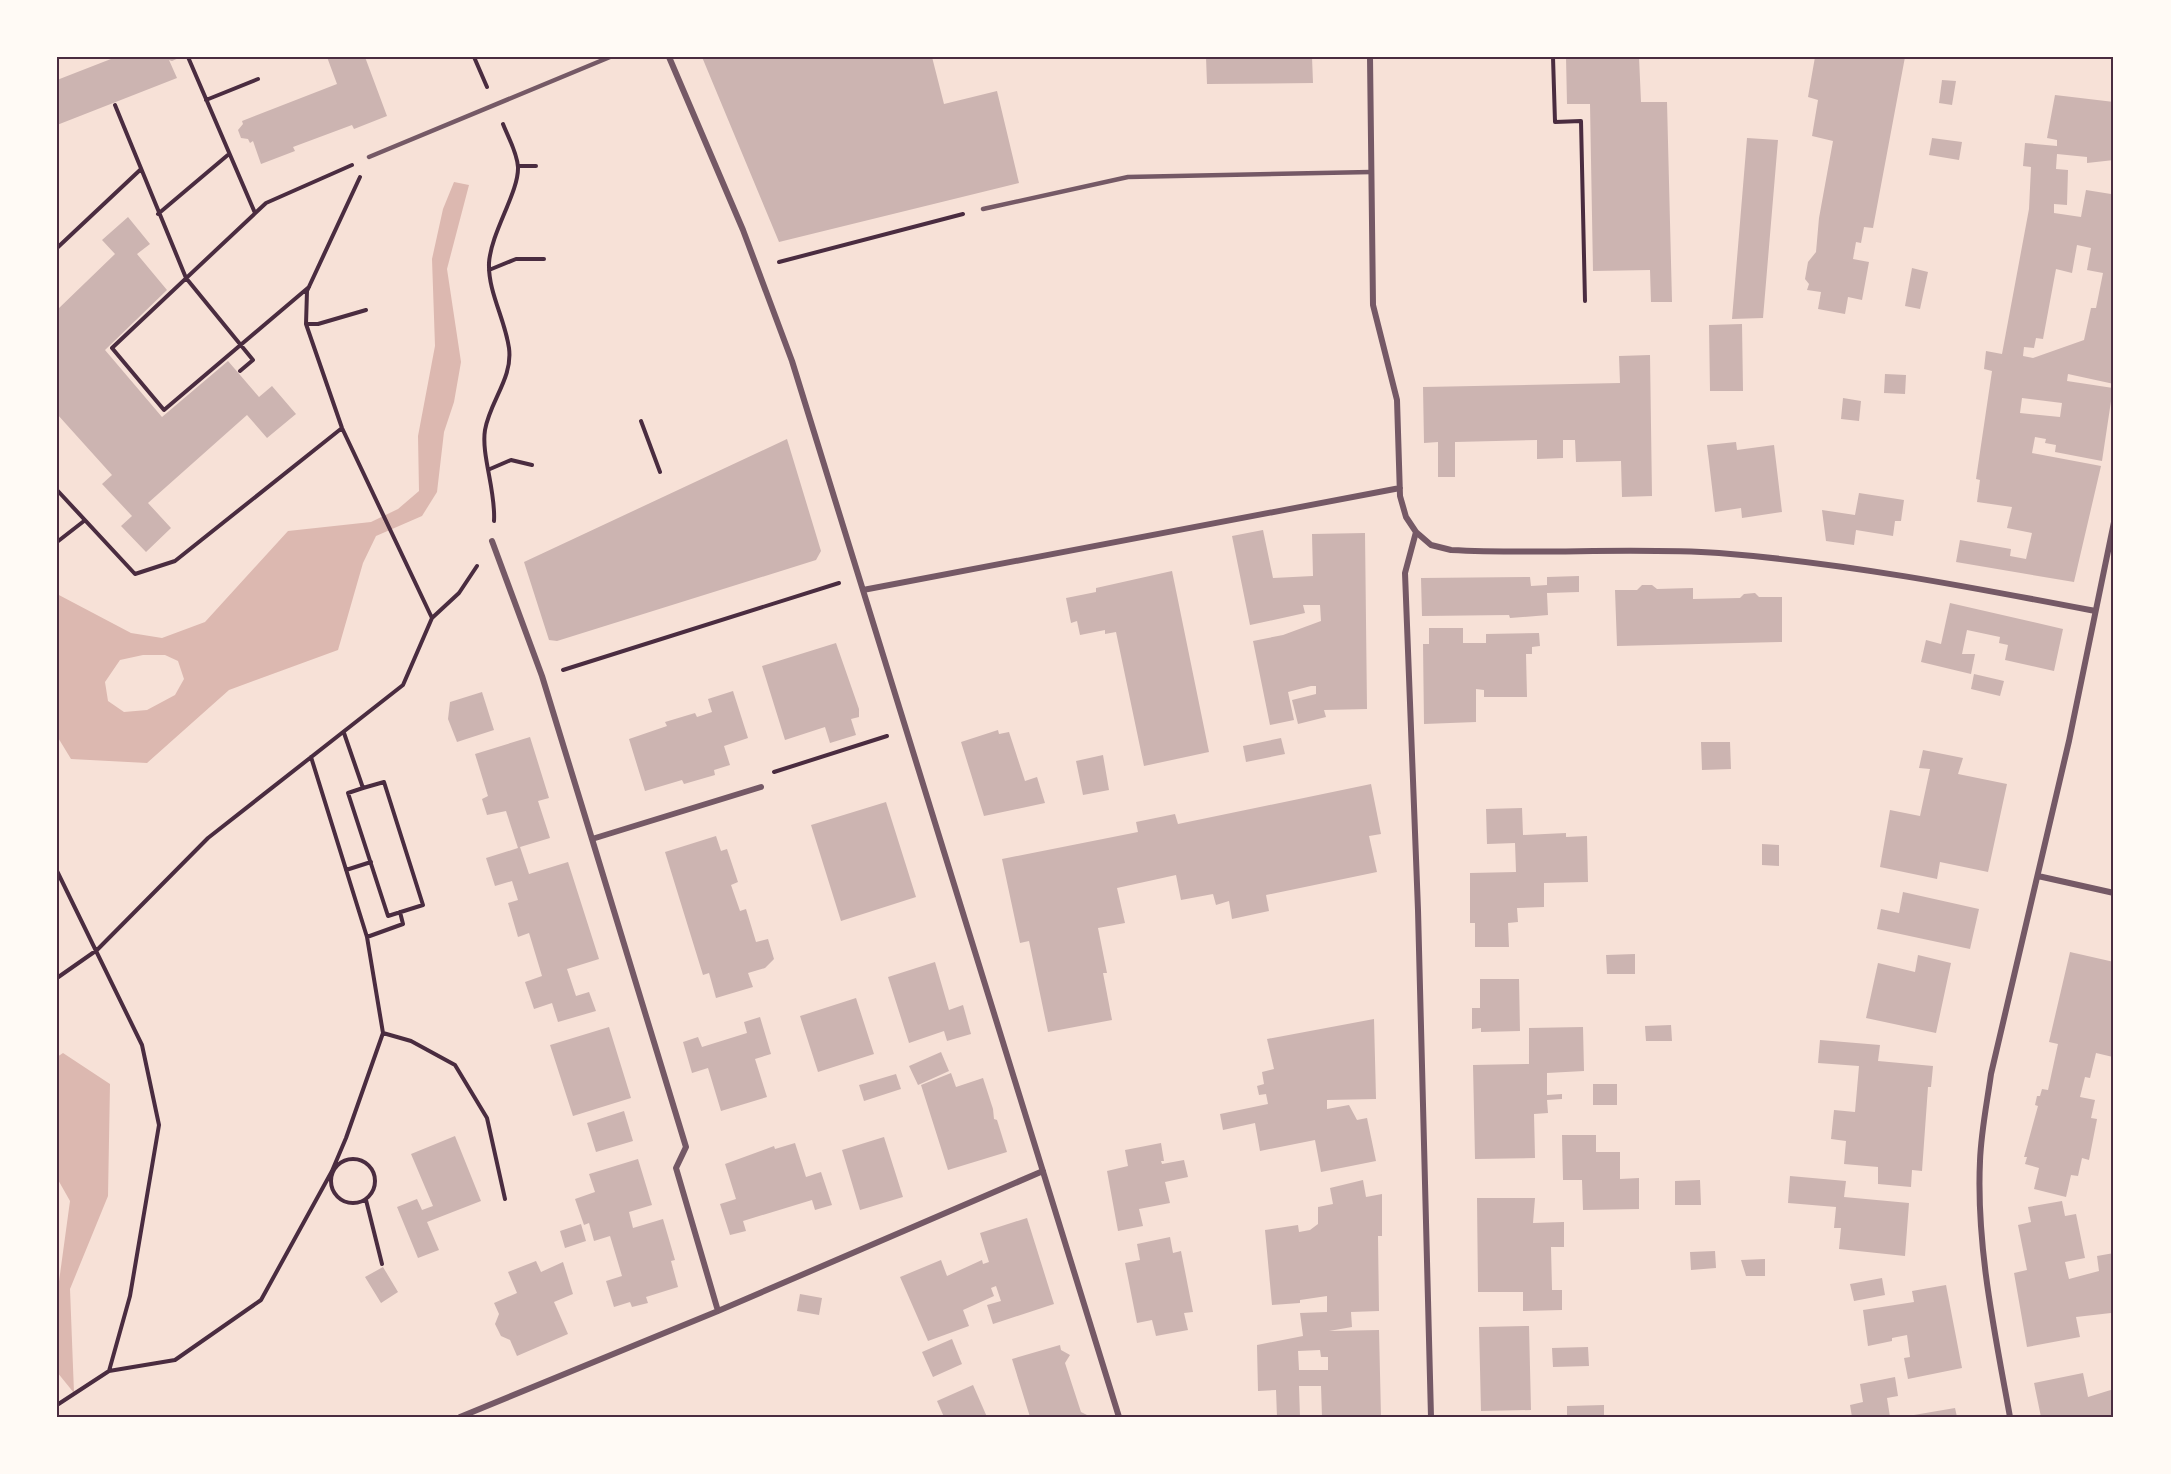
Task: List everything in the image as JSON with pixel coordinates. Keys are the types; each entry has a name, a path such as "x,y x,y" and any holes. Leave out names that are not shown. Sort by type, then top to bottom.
{"street":[{"path":"669,57 759,270 805,401 1119,1417"},
{"path":"1370,57 1373,305 1397,400 1400,488 1403,508 1416,532 1431,545 1451,550 1677,551 1799,561 1878,571 2095,610"},
{"path":"863,590 1400,488"},
{"path":"2010,1417 1983,1238 1980,1161 1991,1074 2038,876 2114,522"},
{"path":"1416,532 1405,573 1418,910 1431,1417"},
{"path":"492,541 542,676 686,1147 676,1168 718,1311"},
{"path":"592,840 761,787"},
{"path":"2038,876 2114,893"},
{"path":"460,1417 718,1311 1042,1171"}],"lane":[{"path":"369,157 610,57"},
{"path":"983,209 1128,177 1371,172"}],"path":[{"path":"188,57 255,213"},
{"path":"57,978 97,950 208,838 403,685 432,618 459,593 492,541 495,501 485,432 510,359 505,328 489,270 494,237 518,166 474,57"},
{"path":"1553,57 1555,122 1581,121 1585,301"},
{"path":"206,100 258,79"},
{"path":"115,105 186,278 254,360 240,371"},
{"path":"158,214 229,154"},
{"path":"309,287 164,410 112,348 267,203 369,157"},
{"path":"369,157 309,287 306,324 342,429 432,618"},
{"path":"518,166 536,166"},
{"path":"57,248 140,170"},
{"path":"759,270 800,254 983,209"},
{"path":"489,270 516,259 544,259"},
{"path":"306,324 318,324 366,310"},
{"path":"641,421 660,472"},
{"path":"58,492 135,574 174,561 342,429"},
{"path":"490,470 511,460 532,465"},
{"path":"57,542 84,521"},
{"path":"542,676 859,577"},
{"path":"761,787 767,774 907,729"},
{"path":"344,733 363,788"},
{"path":"57,1405 109,1371 175,1360 261,1300 332,1171 383,1033 367,937 311,757"},
{"path":"384,782 423,905 388,916 348,793 363,788 384,782"},
{"path":"345,870 371,862"},
{"path":"57,871 142,1046 159,1125 130,1296 109,1371"},
{"path":"367,937 403,924 400,912"},
{"path":"383,1033 411,1041 455,1065 487,1118 505,1199"},
{"path":"345,1159 361,1159 374,1170 376,1187 366,1200 351,1204 338,1198 331,1185 332,1171 345,1159"},
{"path":"366,1200 382,1264"}],"shaded area":[{"path":"454,182 469,185 447,269 461,362 454,402 444,432 437,492 422,516 376,536 363,563 338,650 229,690 147,763 71,759 57,736 57,594 131,633 162,638 205,622 288,531 371,522 398,509 419,491 418,436 435,346 432,259 443,209","holes":["143,655 165,655 178,661 184,679 175,695 147,710 124,712 108,701 105,682 120,660"]},
{"path":"63,1053 110,1084 108,1196 70,1289 74,1393 57,1372 57,1296 70,1201 57,1178 57,1057"}],"building":[{"path":"116,57 181,57 169,60 177,78 57,125 57,80"},
{"path":"327,57 365,57 387,116 354,129 352,125 293,147 295,151 261,164 253,141 250,143 248,139 241,138 238,130 243,124 242,121 337,84"},
{"path":"702,57 932,57 944,104 997,91 1019,183 779,242"},
{"path":"1206,57 1312,57 1313,83 1207,84"},
{"path":"1566,57 1639,57 1641,102 1667,102 1672,302 1651,302 1650,270 1593,271 1590,104 1567,104"},
{"path":"1815,57 1905,57 1873,228 1864,227 1861,243 1856,242 1853,259 1869,262 1862,300 1848,297 1845,314 1818,309 1821,292 1807,290 1809,284 1805,279 1808,262 1816,252 1819,218 1833,141 1812,136 1818,100 1808,97"},
{"path":"1942,80 1956,81 1952,105 1939,103"},
{"path":"2055,95 2114,102 2114,160 2087,163 2087,157 2057,154 2056,169 2068,170 2067,205 2054,204 2054,213 2081,217 2086,190 2111,194 2114,181 2114,384 2068,374 2067,381 2113,388 2102,461 2055,452 2056,445 2045,443 2046,439 2035,437 2032,453 2101,466 2074,582 1956,562 1960,540 2011,549 2010,556 2026,559 2032,533 2007,528 2012,507 1977,502 1980,480 1976,479 1992,371 1984,369 1986,351 2002,354 2029,209 2031,167 2023,166 2025,143 2057,146 2057,140 2047,138","holes":["2077,245 2091,248 2087,270 2103,273 2096,308 2091,308 2084,340 2033,358 2023,356 2024,347 2034,348 2036,338 2043,339 2056,269 2072,273","2022,398 2062,403 2060,417 2020,413"]},
{"path":"1747,138 1778,140 1763,318 1732,319"},
{"path":"1932,138 1962,142 1959,160 1929,155"},
{"path":"128,217 150,244 137,254 167,290 105,350 162,417 228,361 259,397 272,386 296,414 267,438 247,415 148,503 171,528 146,552 121,526 132,516 102,484 112,475 57,414 57,310 115,254 102,240"},
{"path":"1912,268 1928,272 1920,309 1905,306"},
{"path":"1742,324 1743,391 1710,391 1709,325"},
{"path":"1650,355 1652,496 1622,497 1621,461 1576,462 1575,440 1563,440 1563,458 1537,459 1537,440 1455,442 1455,477 1438,477 1438,442 1424,443 1423,387 1620,383 1619,356"},
{"path":"1885,374 1906,375 1905,394 1884,393"},
{"path":"1843,398 1861,401 1859,421 1841,419"},
{"path":"787,439 821,551 816,560 557,641 549,640 524,562"},
{"path":"1736,442 1737,450 1774,445 1782,512 1742,518 1741,508 1715,512 1707,445"},
{"path":"1859,493 1904,500 1901,521 1895,521 1893,536 1856,530 1854,545 1826,541 1822,510 1855,515"},
{"path":"1263,530 1273,578 1313,576 1312,534 1365,533 1367,709 1324,710 1326,717 1298,724 1292,700 1316,694 1316,686 1311,686 1288,692 1294,720 1270,725 1253,641 1283,635 1321,621 1320,605 1303,605 1305,613 1250,625 1232,536"},
{"path":"1172,571 1209,752 1144,766 1116,632 1105,634 1105,630 1080,635 1077,621 1071,623 1066,598 1096,592 1096,588"},
{"path":"1579,576 1579,592 1547,593 1548,615 1510,618 1509,615 1422,616 1421,578 1530,577 1531,586 1547,585 1547,577"},
{"path":"1642,585 1652,585 1657,589 1693,588 1693,599 1740,598 1744,594 1755,593 1759,597 1782,597 1782,642 1617,646 1615,590 1637,590"},
{"path":"1950,603 2063,629 2054,671 2005,660 2008,645 1999,643 2000,637 1967,630 1962,654 1975,654 1971,674 1921,662 1926,640 1941,644"},
{"path":"1429,628 1463,628 1463,643 1486,643 1486,634 1539,633 1540,646 1532,647 1532,654 1526,654 1527,697 1484,697 1484,690 1476,689 1476,722 1424,724 1423,644 1429,644"},
{"path":"836,643 859,709 859,717 851,719 856,735 830,743 825,727 785,740 762,666"},
{"path":"1974,674 2004,681 2000,696 1971,689"},
{"path":"733,691 748,738 724,746 730,765 714,770 715,775 684,784 682,780 645,791 629,739 667,726 665,722 695,713 697,717 712,712 708,699"},
{"path":"482,692 494,730 457,742 448,719 450,702"},
{"path":"998,730 999,734 1009,732 1025,781 1037,777 1045,803 984,816 961,742"},
{"path":"530,737 549,798 538,801 550,838 520,847 529,874 568,862 599,959 567,969 576,996 589,992 596,1011 558,1022 552,1003 534,1009 525,982 542,976 529,933 518,937 508,903 518,900 512,881 495,886 486,858 518,848 506,811 487,815 482,799 488,796 475,754"},
{"path":"1281,738 1285,754 1246,762 1243,746"},
{"path":"1701,742 1730,742 1731,769 1702,770"},
{"path":"1923,750 1963,758 1958,774 2007,784 1988,872 1940,862 1937,879 1880,867 1890,810 1920,816 1930,769 1919,768"},
{"path":"1103,755 1109,790 1083,795 1076,761"},
{"path":"1371,784 1381,834 1369,836 1377,872 1266,895 1269,911 1232,919 1229,901 1216,905 1213,894 1181,900 1176,875 1117,888 1125,923 1098,928 1107,973 1103,973 1112,1020 1048,1032 1029,941 1020,943 1002,859 1138,832 1136,822 1175,814 1178,824"},
{"path":"886,802 916,897 841,921 811,825"},
{"path":"1522,808 1523,835 1566,833 1566,837 1587,836 1588,882 1544,883 1544,907 1517,908 1518,922 1508,923 1509,947 1475,947 1475,923 1470,923 1470,873 1516,872 1515,843 1487,844 1486,809"},
{"path":"716,836 721,851 727,849 738,882 731,885 740,911 746,909 756,942 768,939 774,959 765,968 748,973 753,987 716,998 709,973 703,975 665,852"},
{"path":"1762,844 1779,845 1779,866 1762,865"},
{"path":"1903,892 1979,909 1970,949 1877,929 1881,909 1899,913"},
{"path":"2070,952 2114,962 2114,1053 2113,1057 2096,1053 2090,1078 2085,1077 2080,1097 2095,1100 2091,1118 2097,1119 2089,1160 2082,1158 2078,1176 2071,1175 2066,1197 2034,1189 2039,1168 2025,1164 2027,1157 2024,1157 2038,1106 2035,1105 2037,1096 2040,1096 2042,1089 2048,1090 2058,1044 2049,1042"},
{"path":"1635,954 1635,974 1607,974 1606,955"},
{"path":"1918,955 1951,963 1936,1033 1866,1018 1878,963 1915,972"},
{"path":"935,962 949,1010 963,1005 971,1034 947,1041 944,1031 909,1043 888,977"},
{"path":"1480,979 1519,979 1520,1031 1481,1032 1481,1028 1472,1029 1472,1008 1480,1008"},
{"path":"856,998 874,1054 818,1072 800,1016"},
{"path":"760,1017 771,1054 755,1059 767,1097 721,1111 708,1068 692,1073 683,1042 698,1037 702,1047 747,1033 744,1022"},
{"path":"1374,1019 1376,1099 1327,1100 1327,1109 1349,1105 1357,1120 1367,1118 1376,1161 1321,1172 1315,1140 1260,1151 1255,1123 1223,1130 1220,1114 1268,1104 1266,1094 1259,1095 1257,1086 1264,1084 1262,1072 1274,1069 1267,1039"},
{"path":"1671,1025 1672,1041 1646,1041 1645,1026"},
{"path":"609,1027 631,1098 573,1116 550,1045"},
{"path":"1583,1027 1584,1071 1547,1073 1547,1095 1562,1094 1562,1099 1547,1100 1548,1113 1534,1114 1535,1158 1475,1159 1473,1065 1529,1064 1529,1028"},
{"path":"1820,1040 1880,1045 1878,1061 1933,1066 1931,1087 1928,1087 1922,1171 1912,1170 1911,1187 1878,1184 1878,1167 1844,1164 1846,1141 1831,1139 1834,1110 1855,1112 1859,1066 1818,1063"},
{"path":"941,1052 949,1071 918,1085 909,1066"},
{"path":"951,1073 956,1087 983,1078 994,1119 997,1120 1007,1152 948,1170 921,1085"},
{"path":"896,1074 901,1089 864,1101 859,1085"},
{"path":"1593,1084 1617,1084 1617,1105 1593,1105"},
{"path":"624,1111 633,1141 596,1152 587,1123"},
{"path":"1562,1135 1596,1135 1596,1152 1620,1152 1620,1179 1639,1178 1639,1209 1583,1210 1582,1180 1563,1180"},
{"path":"455,1136 481,1201 427,1222 439,1250 418,1258 397,1207 417,1199 422,1210 433,1206 411,1154"},
{"path":"884,1137 903,1197 860,1210 842,1150"},
{"path":"795,1143 806,1177 821,1172 832,1205 815,1210 812,1200 743,1221 746,1231 730,1235 720,1204 736,1199 725,1164 774,1146 775,1149"},
{"path":"1161,1143 1164,1161 1161,1161 1162,1164 1184,1160 1188,1177 1165,1182 1170,1203 1139,1209 1143,1226 1118,1231 1107,1171 1128,1166 1125,1150"},
{"path":"638,1159 652,1205 629,1212 633,1228 663,1219 675,1260 671,1261 678,1287 646,1297 648,1303 632,1307 630,1302 614,1307 606,1281 622,1276 610,1236 594,1241 589,1223 584,1225 575,1199 595,1192 589,1174"},
{"path":"1790,1176 1846,1181 1844,1197 1909,1203 1905,1256 1839,1249 1841,1228 1834,1228 1836,1207 1788,1203"},
{"path":"1363,1180 1366,1197 1382,1194 1382,1236 1378,1236 1379,1311 1351,1312 1352,1327 1329,1331 1379,1330 1381,1417 1322,1417 1321,1386 1299,1386 1300,1417 1277,1417 1276,1390 1258,1391 1257,1345 1303,1336 1300,1313 1327,1312 1327,1296 1300,1300 1300,1303 1272,1305 1265,1230 1298,1225 1299,1232 1310,1230 1318,1224 1318,1207 1333,1204 1330,1188","holes":["1320,1350 1321,1357 1328,1357 1328,1370 1299,1370 1298,1351"]},
{"path":"1700,1180 1701,1205 1675,1205 1675,1181"},
{"path":"1477,1198 1535,1198 1533,1223 1564,1222 1564,1247 1551,1247 1552,1290 1562,1290 1562,1310 1523,1311 1523,1292 1478,1292"},
{"path":"2062,1201 2065,1216 2076,1214 2085,1258 2065,1262 2069,1279 2099,1271 2097,1256 2114,1253 2114,1320 2111,1313 2076,1317 2080,1337 2027,1347 2014,1273 2027,1270 2018,1225 2031,1222 2028,1207"},
{"path":"1027,1218 1054,1304 993,1324 987,1305 1001,1301 996,1286 991,1288 994,1296 963,1310 969,1326 928,1341 900,1277 941,1260 947,1276 982,1260 983,1264 989,1262 980,1233"},
{"path":"581,1224 586,1241 565,1248 560,1231"},
{"path":"1170,1237 1173,1253 1181,1251 1193,1312 1184,1313 1188,1330 1156,1336 1152,1320 1137,1323 1125,1263 1140,1260 1137,1244"},
{"path":"1715,1251 1716,1268 1691,1270 1690,1252"},
{"path":"1765,1259 1765,1276 1746,1276 1741,1260"},
{"path":"536,1261 541,1272 563,1262 573,1294 554,1302 568,1334 517,1356 510,1340 501,1336 495,1324 499,1314 494,1303 517,1293 508,1272"},
{"path":"383,1267 398,1292 381,1303 365,1277"},
{"path":"1882,1278 1885,1295 1854,1301 1850,1284"},
{"path":"1946,1285 1962,1368 1908,1379 1904,1358 1910,1357 1907,1335 1868,1346 1863,1310 1914,1302 1912,1291"},
{"path":"800,1294 822,1298 819,1315 797,1311"},
{"path":"1529,1326 1531,1410 1481,1411 1479,1327"},
{"path":"952,1339 962,1364 933,1377 922,1352"},
{"path":"1060,1345 1061,1350 1070,1355 1065,1363 1081,1412 1091,1417 1030,1417 1012,1359"},
{"path":"1588,1347 1589,1366 1553,1367 1552,1348"},
{"path":"2083,1373 2088,1397 2114,1389 2114,1417 2041,1417 2034,1383"},
{"path":"1895,1377 1898,1396 1887,1398 1890,1417 1852,1417 1850,1405 1863,1402 1860,1384"},
{"path":"973,1385 987,1417 944,1417 937,1401"},
{"path":"1604,1405 1604,1417 1567,1417 1567,1406"},
{"path":"1955,1408 1957,1417 1908,1416"}]}
